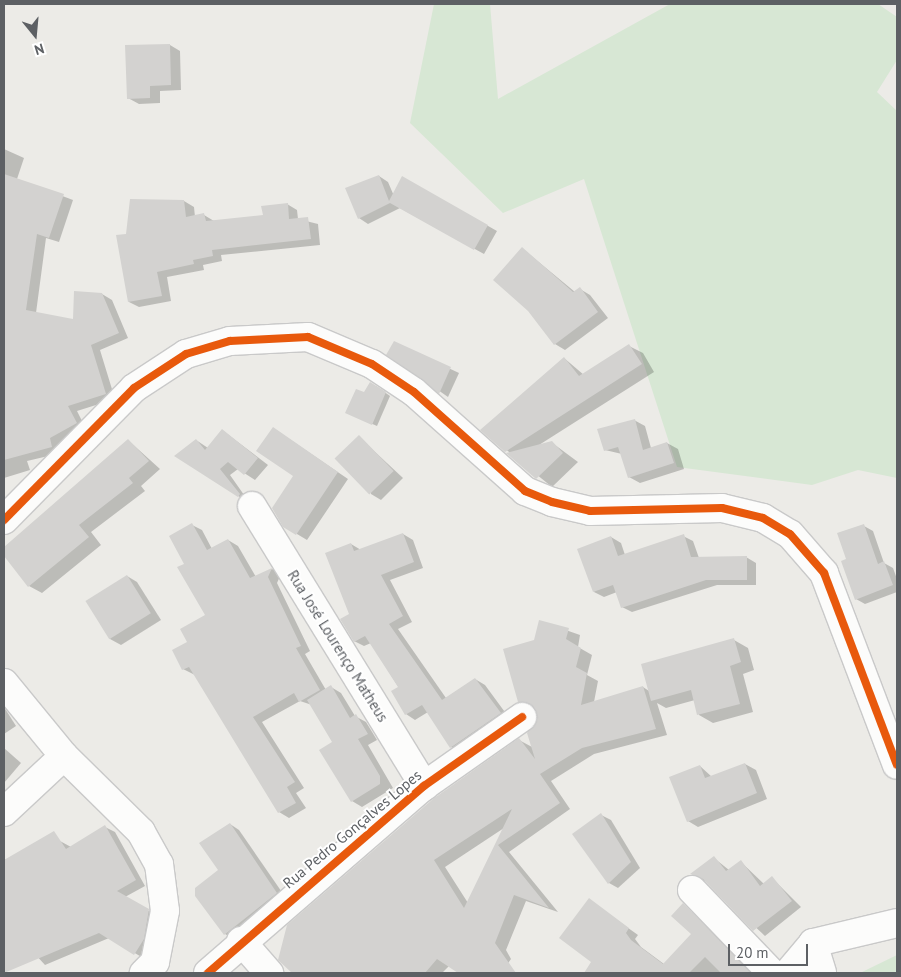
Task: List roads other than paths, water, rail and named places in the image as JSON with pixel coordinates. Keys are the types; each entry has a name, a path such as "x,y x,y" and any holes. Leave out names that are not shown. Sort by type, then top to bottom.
{"street":[{"path":"4,520 134,388 186,354 230,340 308,338 372,364 414,392 524,490 552,502 590,511 722,508 763,518 790,534 824,573 897,766"},
{"name":"Rua José Lourenço Matheus","path":"252,506 424,786"},
{"path":"4,683 64,756 140,832 159,864 165,911 155,962 144,973"},
{"name":"Rua Pedro Gonçalves Lopes","path":"208,973 241,941 424,786 522,717"},
{"path":"4,812 64,756"},
{"path":"692,890 772,973"},
{"path":"788,973 813,943 897,924"},
{"path":"241,941 269,973"},
{"path":"813,943 822,973"}]}
